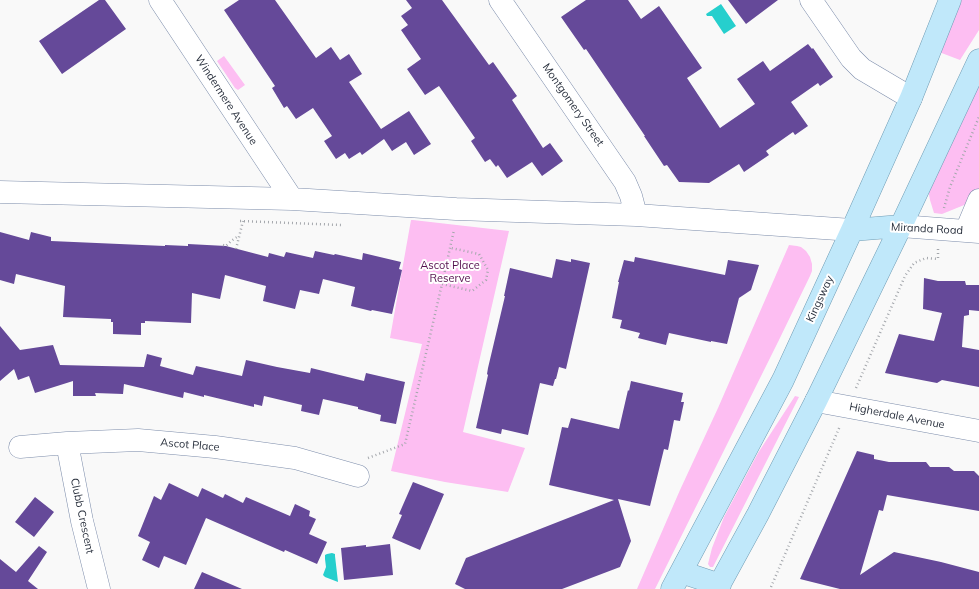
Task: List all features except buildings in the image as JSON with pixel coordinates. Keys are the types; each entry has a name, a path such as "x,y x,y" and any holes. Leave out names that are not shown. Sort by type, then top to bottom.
{"main road":[{"name":"Kingsway","path":"677,581 783,380 911,98 950,0"},
{"path":"677,581 724,588 758,514 816,401 901,226 979,60"},
{"name":"Miranda Road","path":"852,230 901,226"}],"street":[{"name":"Windermere Avenue","path":"160,0 292,199"},
{"name":"Montgomery Street","path":"500,0 625,182 631,196 636,215"},
{"path":"811,0 851,58 862,69 911,98"},
{"path":"0,192 292,199 456,209 636,215 852,230"},
{"path":"972,231 979,200"},
{"name":"Miranda Road","path":"901,226 972,231"},
{"name":"Higherdale Avenue","path":"816,401 979,431"},
{"name":"Ascot Place","path":"20,446 138,440 215,447 295,458 358,476"},
{"name":"Clubb Crescent","path":"67,443 93,584"}],"path":[{"path":"942,211 950,187 979,117"},
{"path":"358,476 368,457 405,444 454,230 456,209"},
{"path":"236,249 243,221"},
{"path":"223,245 226,246 231,241 239,237"},
{"path":"442,284 472,291 486,280 488,270 479,254 450,248"},
{"path":"853,394 905,276 914,263 926,258 938,259 938,249"},
{"path":"770,587 842,421"}],"green space":[{"path":"950,0 979,0 979,30 960,60 931,49"},
{"path":"224,56 245,85 238,90 235,88 217,61"},
{"path":"979,60 979,199 942,214 934,213 925,174"},
{"name":"Ascot Place Reserve","path":"411,220 509,231 463,432 525,448 508,492 445,482 391,471 422,344 390,338"},
{"path":"789,245 801,247 806,251 812,264 810,276 655,589 637,589 718,408"},
{"path":"795,396 799,397 713,567 710,567 708,564 712,548 724,517 758,453"}],"water":[{"path":"721,4 736,26 724,34 712,16 707,16 706,14"},
{"path":"332,553 335,554 338,582 323,575 326,567 325,555"}]}
